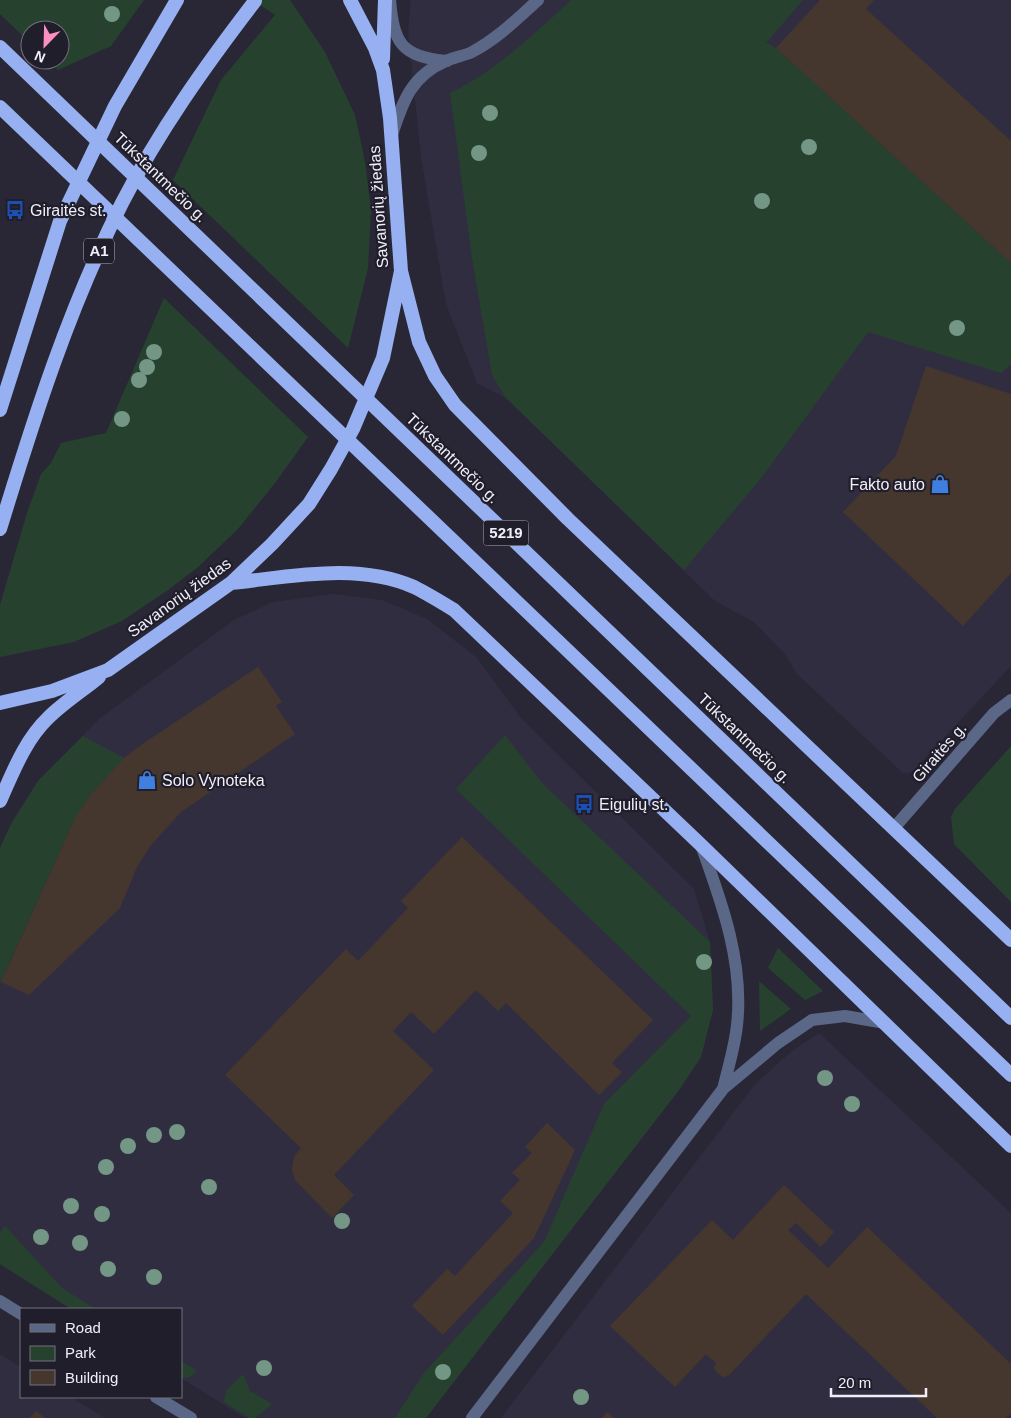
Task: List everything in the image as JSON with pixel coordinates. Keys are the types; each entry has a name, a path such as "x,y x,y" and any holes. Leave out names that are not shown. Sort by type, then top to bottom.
{"highway":[{"path":"0,410 60,221 115,106 177,0"},
{"name":"Savanorių žiedas","path":"6,702 52,691 108,670 231,583 272,544 308,504 353,429 383,358 401,272 391,138 383,70 375,48 350,0"},
{"path":"383,70 385,0"},
{"name":"A1","path":"0,529 38,406 90,270 122,203 164,129 203,68 255,1"},
{"name":"Tūkstantmečio g.","path":"0,47 1011,1018"},
{"name":"5219","path":"0,107 1011,1075"},
{"path":"401,272 420,342 436,376 455,405 568,519 1011,940"},
{"path":"231,583 334,573 361,574 413,587 454,610 701,844 1011,1146"},
{"path":"0,801 19,760 48,718 108,670"}],"street":[{"path":"390,0 394,32 399,43 416,55 447,61"},
{"path":"391,138 407,95 418,78 447,61 471,52 499,35 538,0"},
{"name":"Giraitės g.","path":"894,828 994,713 1011,700"},
{"path":"701,844 722,903 734,951 738,988 737,1026 723,1089"},
{"path":"472,1418 723,1089 778,1043 812,1020 845,1016 885,1023"},
{"path":"0,1301 20,1313"},
{"path":"158,1398 191,1418"}],"shaded area":[{"path":"411,0 1011,0 1011,666 912,772 903,773 797,674 784,653 754,622 715,601 506,398 477,383 446,304 421,157 408,32"},
{"path":"333,594 382,600 427,619 476,657 521,718 694,889 710,942 713,1010 701,1057 679,1090 426,1418 245,1418 182,1379 182,1308 69,1308 0,1264 0,848 11,824 38,781 99,719 234,620 273,602"},
{"path":"819,1033 1011,1213 1011,1418 501,1418 756,1083 792,1051"},
{"path":"0,1354 20,1366 20,1398 72,1398 105,1418 0,1418"}],"green space":[{"path":"0,0 144,0 111,46 70,65 70,20 20,20 20,33 0,14"},
{"path":"253,0 290,0 325,52 355,115 365,162 371,210 368,268 348,348 173,180 221,80 275,15"},
{"path":"571,0 803,0 766,43 776,48 1011,263 1011,364 1001,373 868,332 762,477 684,570 506,398 492,375 472,258 450,93 499,63"},
{"path":"164,298 308,437 275,483 238,529 197,568 168,590 122,621 74,642 0,657 0,605 27,513 41,474 51,463 61,443 106,433"},
{"path":"505,735 542,783 710,942 713,1010 701,1057 679,1090 426,1418 395,1418 424,1373 544,1242 604,1104 691,1016 456,789"},
{"path":"83,736 124,758 92,793 75,818 0,983 0,848 11,824 38,781"},
{"path":"1011,746 1011,902 954,844 951,817 955,809"},
{"path":"778,948 823,991 805,1000 768,968"},
{"path":"759,981 791,1009 760,1031"},
{"path":"5,1226 62,1288 94,1308 69,1308 0,1264 0,1232"},
{"path":"182,1362 197,1371 190,1377 182,1378"},
{"path":"243,1374 250,1391 272,1404 255,1418 250,1418 224,1402 226,1391"}],"building":[{"path":"820,0 874,0 866,9 1011,141 1011,263 776,48"},
{"name":"Fakto auto","path":"926,366 1011,394 1011,573 963,626 843,512 896,456"},
{"path":"258,667 282,702 276,706 295,734 181,812 151,845 137,867 120,908 29,995 1,982 75,818 92,793 124,758"},
{"path":"462,837 653,1020 612,1063 622,1072 599,1095 506,1003 498,1011 476,990 434,1034 411,1012 393,1031 434,1070 334,1175 354,1195 332,1218 295,1180 292,1169 294,1157 301,1148 225,1075 346,949 358,961 408,908 401,901"},
{"path":"547,1123 575,1150 534,1238 443,1335 412,1306 447,1269 455,1276 513,1213 500,1201 520,1180 512,1173 532,1153 525,1147"},
{"path":"784,1185 834,1232 821,1247 796,1223 788,1230 828,1268 867,1227 1011,1364 1011,1413 1006,1418 937,1418 806,1294 729,1375 724,1377 718,1374 714,1368 716,1363 706,1354 675,1387 610,1326 712,1220 733,1240"},
{"path":"36,1411 45,1418 30,1418"},
{"path":"607,1412 614,1418 602,1418"}],"place":[{"name":"Giraitės st.","path":"15,210"},
{"name":"Fakto auto","path":"940,484"},
{"name":"Solo Vynoteka","path":"147,780"},
{"name":"Eigulių st.","path":"584,804"}]}
